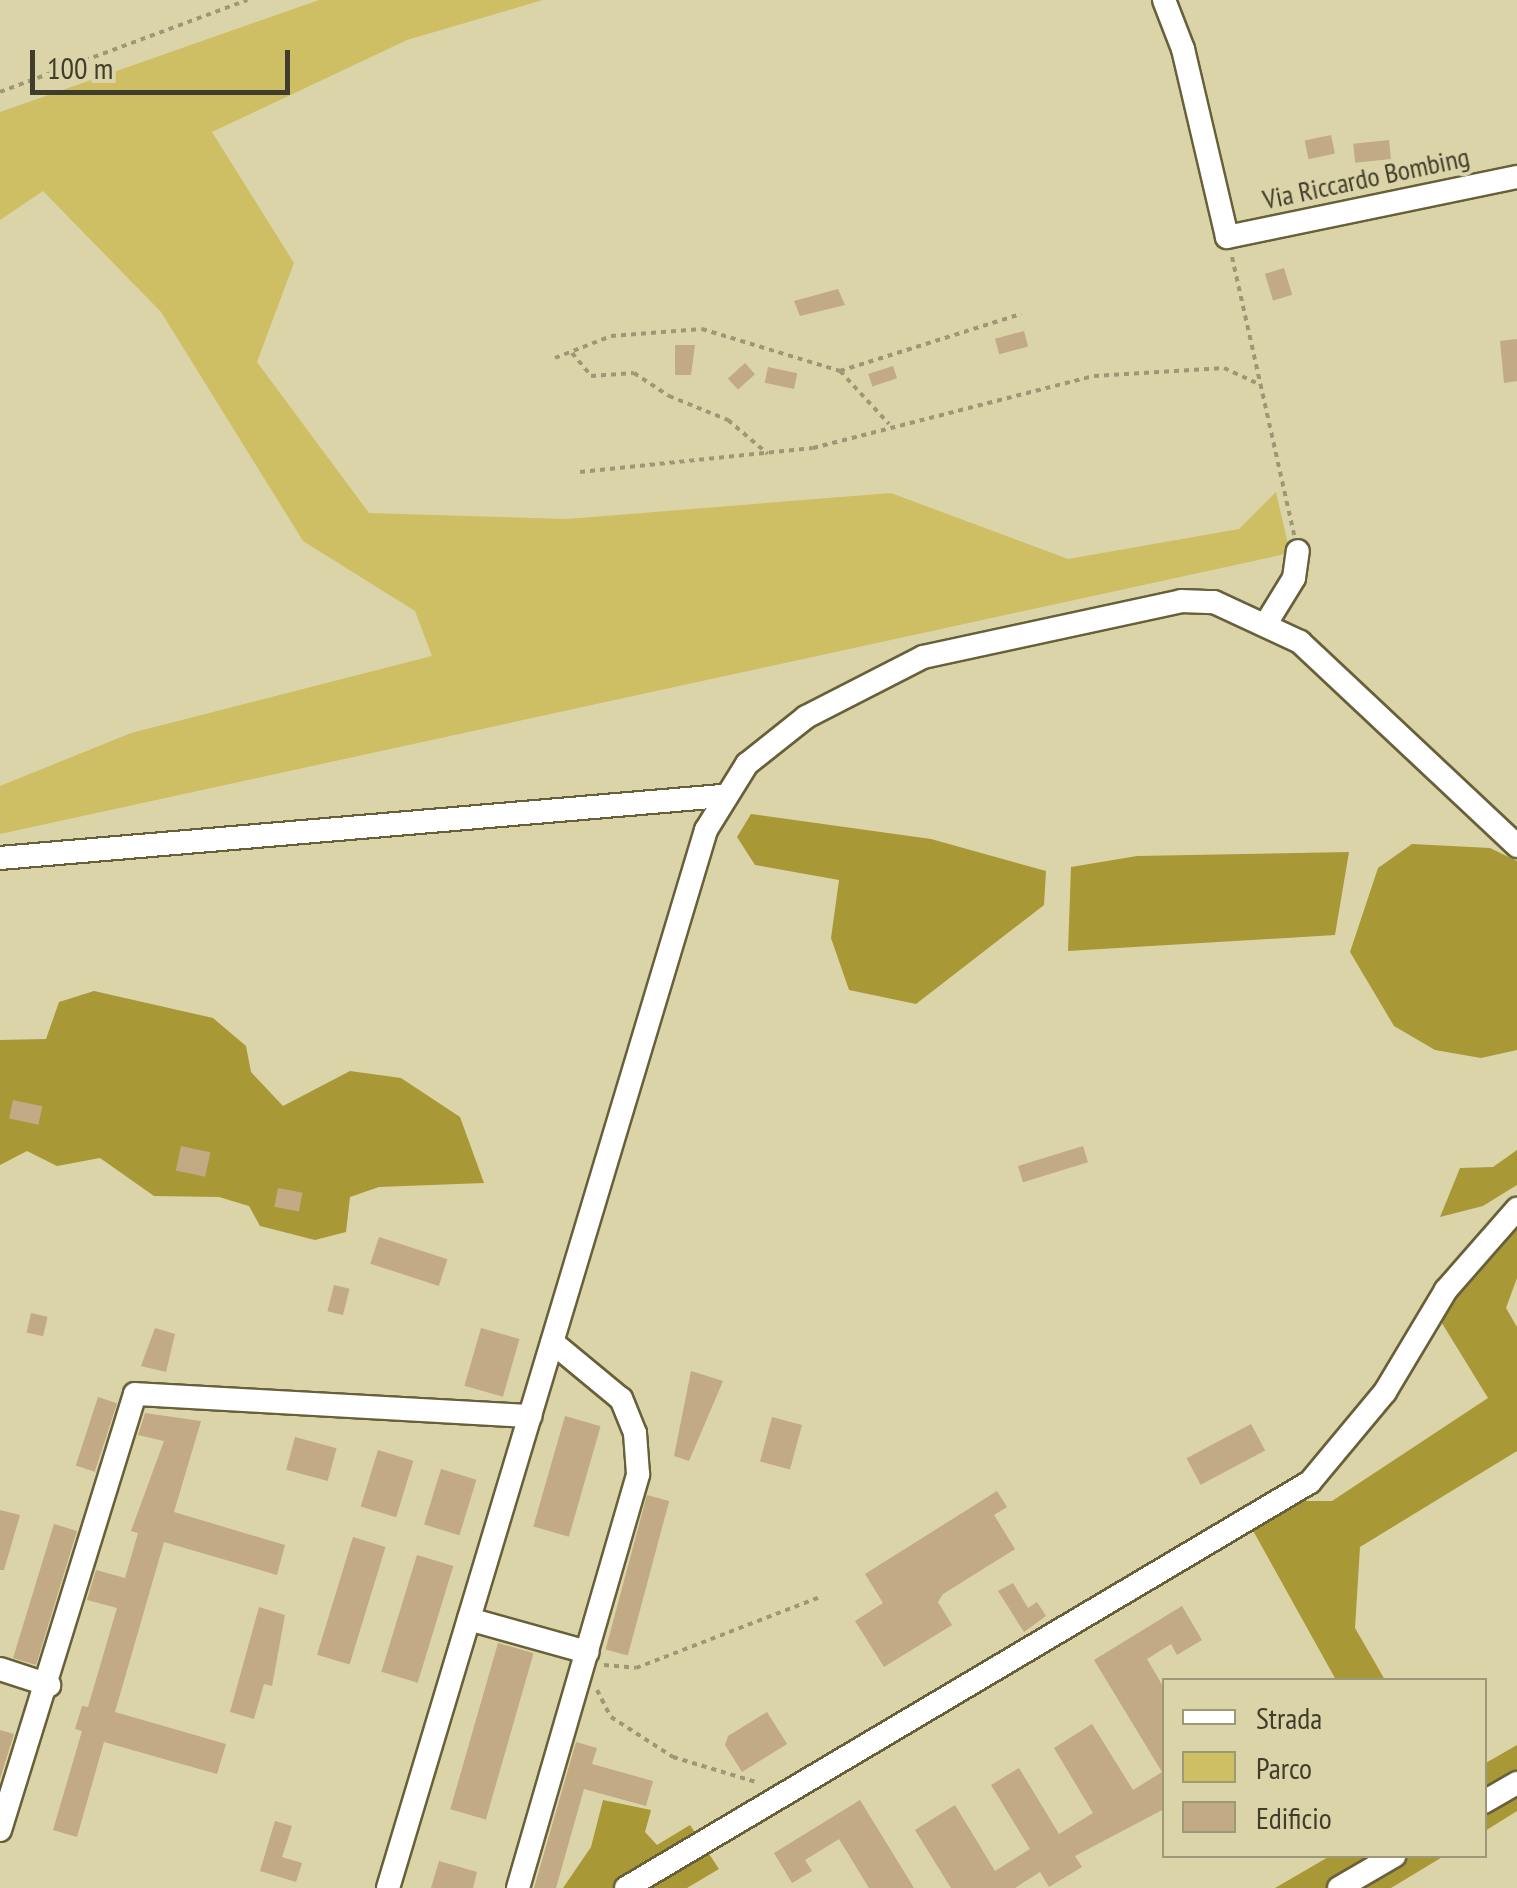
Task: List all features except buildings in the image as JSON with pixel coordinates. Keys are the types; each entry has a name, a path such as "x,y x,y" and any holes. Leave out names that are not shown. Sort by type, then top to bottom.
{"street":[{"path":"1164,0 1183,49 1227,238"},
{"name":"Via Riccardo Bombing","path":"1227,238 1517,177"},
{"path":"1267,622 1298,569 1298,551"},
{"path":"388,1888 706,830 722,796 746,764 806,717 923,658 1181,601 1214,602 1267,622 1300,642 1514,841"},
{"path":"0,858 722,796"},
{"path":"626,1888 1310,1482 1385,1392 1446,1290 1517,1209"},
{"path":"518,1888 634,1492 638,1453 621,1400 552,1342"},
{"path":"0,1830 135,1394 530,1416"},
{"path":"468,1619 586,1658"},
{"path":"0,1670 48,1685"},
{"path":"1487,1800 1517,1783"},
{"path":"1339,1888 1391,1858"}],"path":[{"path":"0,92 247,0"},
{"path":"1227,238 1298,551"},
{"path":"840,370 1021,314"},
{"path":"555,358 611,336 702,329 840,370 889,424"},
{"path":"570,352 592,376 634,373 669,396 728,420 768,454"},
{"path":"580,472 813,448 889,424 1094,376 1224,368 1261,385"},
{"path":"586,1658 636,1668 820,1597"},
{"path":"586,1658 611,1717 672,1757 756,1782"}],"green space":[{"path":"319,0 543,0 407,40 212,132 294,263 257,362 369,513 567,519 891,493 1068,559 1239,529 1276,492 1290,553 0,834 0,786 131,733 432,656 415,611 303,541 161,312 43,191 0,220 0,112"}],"shaded area":[{"path":"751,814 931,839 1046,871 1044,905 916,1004 849,990 831,938 839,880 755,865 737,837"},
{"path":"1412,844 1490,848 1517,861 1517,1050 1481,1058 1435,1050 1394,1026 1350,952 1378,868"},
{"path":"1349,852 1335,935 1068,951 1071,867 1137,856"},
{"path":"94,991 213,1018 246,1046 251,1072 283,1106 350,1071 401,1078 460,1117 484,1183 379,1187 350,1197 346,1232 315,1240 260,1226 249,1206 219,1197 154,1196 100,1158 57,1166 27,1151 0,1165 0,1040 46,1039 59,1002"},
{"path":"1517,1150 1517,1185 1483,1206 1440,1217 1460,1168 1493,1167"},
{"path":"1517,1220 1517,1278 1506,1308 1517,1327 1517,1451 1360,1547 1355,1628 1384,1678 1335,1678 1251,1527 1301,1501 1332,1501 1488,1398 1440,1320 1453,1282"},
{"path":"1517,1745 1517,1811 1487,1830 1487,1762"},
{"path":"603,1800 651,1810 645,1832 657,1845 690,1825 719,1869 687,1888 563,1888 591,1847"},
{"path":"1327,1858 1441,1858 1391,1888 1275,1888"}]}
